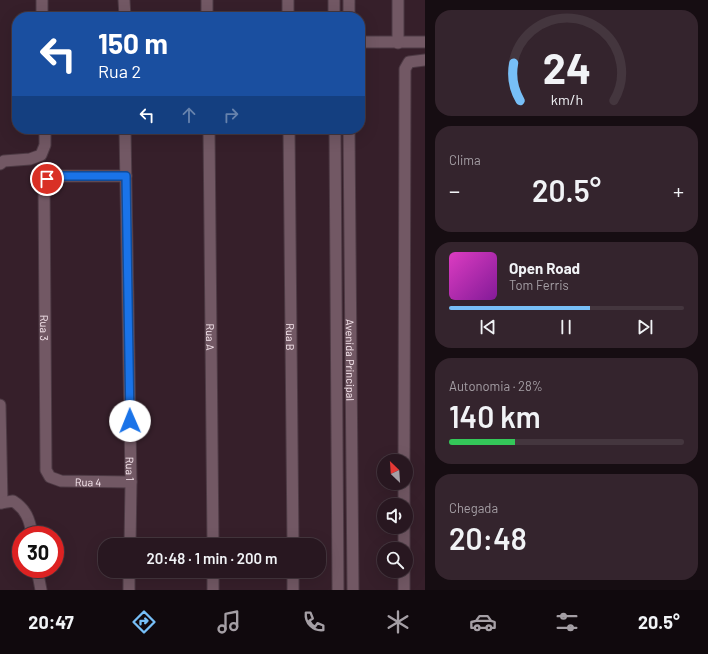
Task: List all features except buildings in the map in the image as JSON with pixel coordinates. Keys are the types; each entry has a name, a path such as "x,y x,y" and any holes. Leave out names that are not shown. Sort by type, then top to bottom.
{"street":[{"path":"42,0 42,12"},
{"path":"124,0 124,12"},
{"path":"207,0 207,12"},
{"path":"288,0 288,12"},
{"path":"334,0 334,12"},
{"path":"349,0 349,12"},
{"path":"398,0 398,43"},
{"path":"365,42 425,42"},
{"path":"404,454 405,69 409,62 425,60"},
{"path":"0,164 4,161 30,159 42,155 45,145 45,134"},
{"name":"Rua 1","path":"125,134 131,482 130,538"},
{"name":"Rua A","path":"208,134 213,538"},
{"name":"Rua B","path":"289,134 293,538"},
{"name":"Avenida Principal","path":"335,134 338,590"},
{"name":"Avenida Principal","path":"349,134 353,590"},
{"name":"Rua 3","path":"48,475 46,470 44,181 55,176 126,176"},
{"path":"0,405 1,503 13,501 27,514 30,526"},
{"name":"Rua 4","path":"48,475 61,480 131,482"},
{"path":"38,578 40,590"},
{"path":"129,578 129,590"},
{"path":"213,578 213,590"},
{"path":"293,578 293,590"},
{"path":"404,578 404,590"}],"route":[{"path":"47,179 50,176 126,176 130,421"}]}
